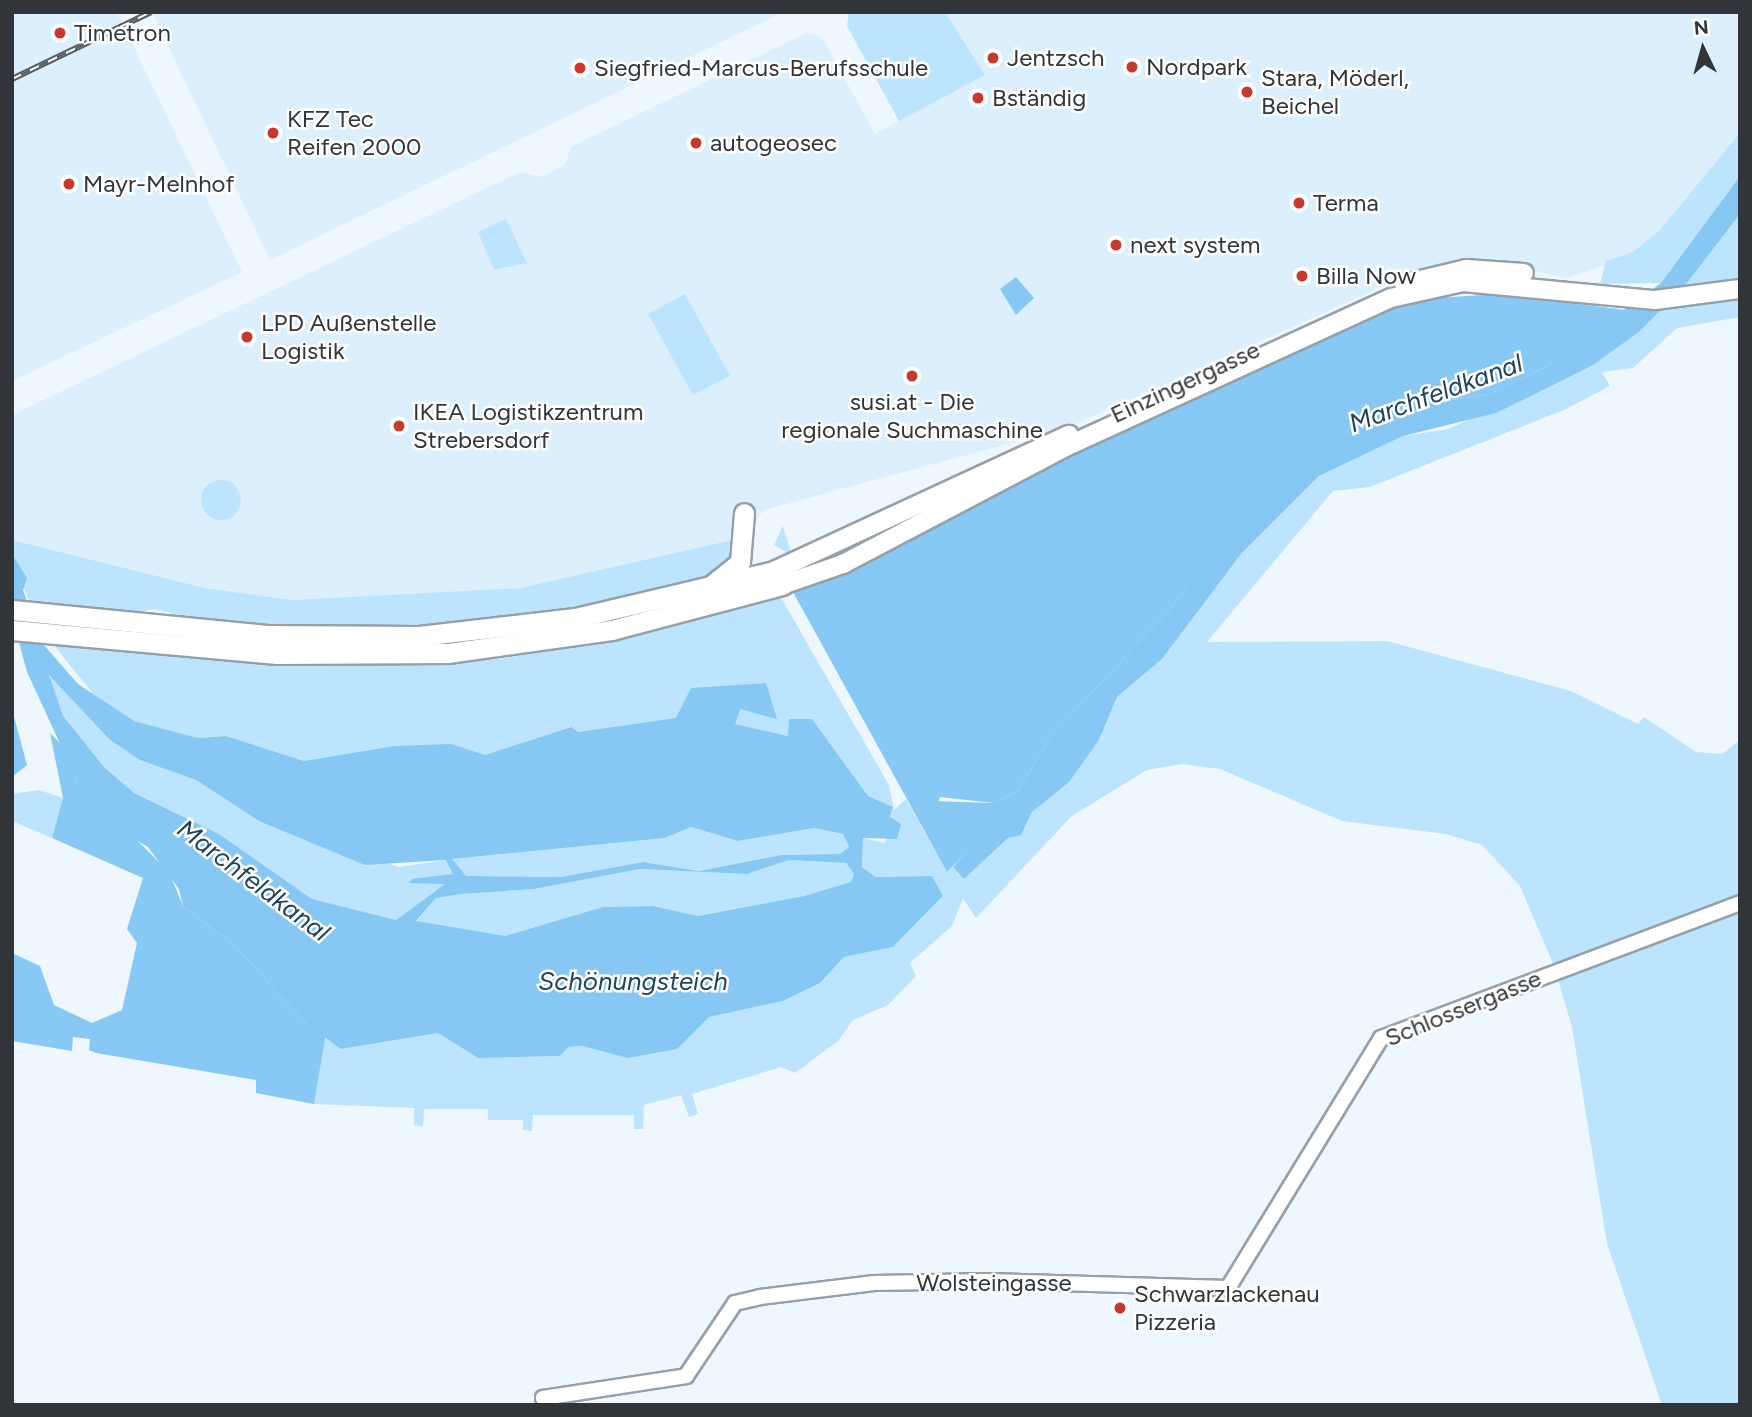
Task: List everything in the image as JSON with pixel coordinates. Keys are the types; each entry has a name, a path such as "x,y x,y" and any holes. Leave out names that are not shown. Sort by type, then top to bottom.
{"highway":[{"path":"705,590 740,562 744,513"},
{"path":"12,610 267,635 386,638 551,622 705,590 778,578"},
{"path":"12,630 301,655 448,653 612,630 778,578"}],"main road":[{"name":"Einzingergasse","path":"778,578 1332,313 1431,274 1495,269 1612,296 1701,296 1740,289"}],"street":[{"name":"Schlossergasse","path":"1228,1288 1381,1038 1740,903"},
{"name":"Wolsteingasse","path":"545,1401 686,1376 734,1303 760,1297 874,1283 989,1281 1228,1288"}],"shaded area":[{"path":"12,12 117,12 242,272 12,381"},
{"path":"152,12 783,12 270,260"},
{"path":"849,12 945,12 985,75 899,121 847,26"},
{"path":"945,12 1740,12 1740,139 1651,263 1635,256 1567,278 1532,270 1397,280 1069,427 764,510 741,538 520,588 292,600 205,588 12,540 12,415 520,172 541,177 565,165 571,147 806,33 822,37 875,134 984,75"},
{"path":"1740,133 1740,176 1661,283 1600,284 1606,261 1633,252 1660,230"},
{"path":"1740,214 1740,280 1686,288 1687,283"},
{"path":"506,219 527,263 494,270 478,232"},
{"path":"685,294 730,376 693,395 648,314"},
{"path":"1498,294 1626,310 1548,366 1488,395 1421,404 1261,493 1173,606 1050,737 1018,791 994,803 940,797 932,820 975,824 984,836 947,872 793,592 857,567 1089,444 1404,300"},
{"path":"1740,298 1740,317 1677,328 1633,368 1602,372 1610,386 1566,409 1370,487 1333,491 1207,642 1387,641 1571,691 1638,724 1644,717 1696,752 1722,754 1740,740 1740,1405 1662,1405 1607,1244 1572,1027 1554,966 1520,886 1482,845 1446,834 1342,821 1220,769 1182,764 1147,770 1072,816 976,918 963,898 952,926 910,963 916,976 888,1005 853,1020 838,1041 795,1073 781,1067 692,1094 698,1114 689,1117 681,1095 644,1105 643,1129 634,1129 634,1115 533,1115 532,1131 523,1130 523,1120 488,1120 488,1109 424,1109 423,1126 414,1125 414,1108 314,1104 326,1034 341,1049 438,1033 478,1058 560,1056 568,1047 583,1046 676,1049 709,1017 783,1001 820,983 844,957 893,947 943,897 932,876 875,877 862,867 863,838 885,843 893,807 868,797 812,719 789,736 735,724 732,716 766,683 677,718 578,732 570,727 485,755 394,746 304,761 226,736 198,738 134,721 94,695 52,643 248,662 499,659 608,641 780,596 889,785 894,810 906,799 947,872 953,867 964,879 1008,838 1021,834 1032,812 1069,781 1099,740 1117,697 1162,659 1241,554 1319,476 1403,436 1448,429 1593,365 1660,310"},
{"path":"1036,452 805,575 804,565"},
{"path":"221,480 235,486 241,500 235,514 221,520 207,514 201,500 207,486"},
{"path":"783,526 792,556 774,545"},
{"path":"741,538 741,548 720,576 578,610 395,629 296,628 198,620 154,609 128,614 29,602 12,554 12,540 205,588 292,600 520,588"},
{"path":"51,675 110,740 141,760 196,780 259,821 399,867 447,860 453,874 426,880 445,884 396,920 312,899 219,834 134,793 104,767 62,716 48,686"},
{"path":"12,709 27,765 12,777"},
{"path":"50,733 68,751 77,781 169,872 183,906 235,946 306,1023 326,1034 314,1104 256,1093 256,1080 96,1053 89,1050 90,1039 73,1037 72,1051 12,1041 12,953 40,966 54,1005 92,1023 122,1010 137,943 127,929 143,878 52,838 63,798"},
{"path":"39,790 63,798 52,838 12,821 12,794"},
{"path":"691,827 738,841 814,828 843,834 849,847 840,854 781,855 699,871 643,862 561,877 466,876 451,859 665,838"},
{"path":"789,860 846,863 854,874 851,882 804,896 698,916 653,906 603,907 504,936 416,922 436,898 534,889 640,869 747,874"}],"water":[{"path":"1740,176 1740,214 1687,283 1640,331 1593,365 1496,413 1403,436 1319,476 1241,554 1162,659 1117,697 1099,740 1069,782 1032,812 1021,835 1008,838 964,879 953,867 983,836 975,824 938,825 931,820 931,801 994,803 1018,791 1050,737 1173,606 1261,492 1285,478 1291,463 1421,404 1488,395 1548,366 1661,283"},
{"path":"1016,277 1034,298 1016,315 1000,289"},
{"name":"Schönungsteich","path":"12,554 27,578 23,590 43,644 78,684 134,721 198,738 226,736 304,761 394,746 451,744 485,755 571,727 578,732 676,718 691,688 766,683 777,719 740,709 735,724 788,736 789,719 812,719 868,796 893,807 890,817 901,824 897,839 863,838 862,867 875,877 932,876 943,896 893,947 844,957 820,983 783,1001 709,1017 677,1049 628,1058 583,1046 568,1047 560,1056 478,1058 438,1033 341,1049 306,1023 235,946 183,906 179,889 148,847 93,815 27,672 12,616","holes":["49,675 110,740 140,760 196,780 259,821 365,865 446,860 453,874 412,879 409,883 445,884 396,920 312,899 219,834 134,793 104,767 63,716","691,827 738,841 814,828 843,834 849,847 840,854 781,855 699,871 643,862 561,877 466,876 452,859 665,838","789,860 846,863 854,874 851,882 804,896 698,916 653,906 603,907 505,936 416,921 436,898 461,894 534,889 640,869 747,874"]}],"railway":[{"path":"12,79 151,12"}],"place":[{"name":"Timetron","path":"60,33"},
{"name":"Jentzsch","path":"993,58"},
{"name":"Nordpark","path":"1132,67"},
{"name":"Siegfried-Marcus-Berufsschule","path":"580,68"},
{"name":"Stara, Möderl, Beichel","path":"1247,92"},
{"name":"Bständig","path":"978,98"},
{"name":"KFZ Tec Reifen 2000","path":"273,133"},
{"name":"autogeosec","path":"696,143"},
{"name":"Mayr-Melnhof","path":"69,184"},
{"name":"Terma","path":"1299,203"},
{"name":"next system","path":"1116,245"},
{"name":"Billa Now","path":"1302,276"},
{"name":"LPD Außenstelle Logistik","path":"247,337"},
{"name":"susi.at - Die regionale Suchmaschine","path":"912,376"},
{"name":"IKEA Logistikzentrum Strebersdorf","path":"399,426"},
{"name":"Schwarzlackenau Pizzeria","path":"1120,1308"}],"water label":[{"name":"Marchfeldkanal","path":"1436,394"},
{"name":"Marchfeldkanal","path":"253,881"}]}
